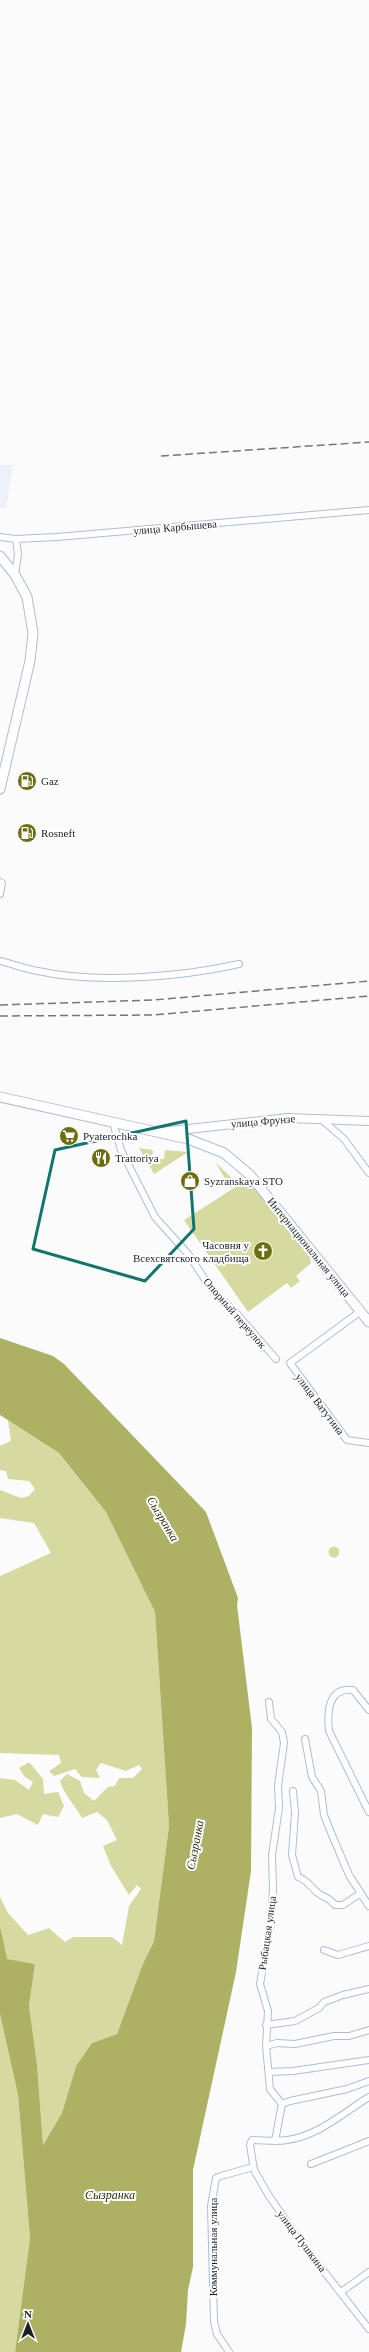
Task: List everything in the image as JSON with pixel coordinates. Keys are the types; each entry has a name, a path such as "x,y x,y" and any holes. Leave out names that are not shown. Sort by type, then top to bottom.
{"main road":[{"path":"0,556 15,575 27,597 33,633 30,661 0,789"},
{"name":"Интернациональная улица","path":"0,1098 198,1142 224,1153 250,1175 369,1322"}],"street":[{"name":"улица Карбышева","path":"0,538 16,539 57,537 369,510"},
{"path":"15,575 18,554 16,539"},
{"path":"0,882 2,883 0,894"},
{"path":"0,961 39,972 76,976 152,976 239,964"},
{"name":"улица Фрунзе","path":"157,1132 288,1118 369,1121"},
{"path":"320,1118 344,1140 369,1173"},
{"name":"Опорный переулок","path":"114,1123 121,1150 155,1217 188,1254 212,1290 238,1316 276,1359"},
{"path":"198,1142 197,1133 200,1127"},
{"name":"улица Ватутина","path":"361,1311 290,1363 347,1440 369,1443"},
{"path":"369,1710 353,1690 344,1689 337,1692 328,1705 329,1731 369,1812"},
{"name":"Рыбацкая улица","path":"269,1702 271,1719 282,1732 284,1743 278,1786 279,1808 272,1855 273,1890 270,1928 260,1984 268,2011 266,2046 270,2089 282,2104"},
{"path":"305,1739 312,1777 321,1791 324,1816 340,1857 369,1906"},
{"path":"293,1791 295,1813 292,1855 298,1877 307,1880 318,1894 328,1896 335,1905 343,1905 361,1893"},
{"path":"324,1950 338,1955 369,1946"},
{"path":"266,2025 295,2021 314,2012 324,2002 343,1995 369,1989"},
{"path":"266,2046 277,2043 295,2044 334,2036 348,2036 369,2030"},
{"path":"269,2072 293,2071 369,2060"},
{"path":"369,2081 346,2089 290,2100 282,2104 275,2141 300,2137 317,2130 369,2097"},
{"name":"улица Пушкина","path":"275,2141 252,2140 250,2145 253,2166 281,2215 369,2329"},
{"path":"311,2164 369,2141"},
{"name":"Коммунальная улица","path":"229,2352 217,2334 214,2322 211,2226 213,2186 216,2178 253,2166"},
{"path":"341,2292 369,2272"}],"highlighted area":[{"path":"186,1121 194,1229 145,1281 33,1249 55,1150"}],"shaded area":[{"path":"0,465 13,465 6,509 0,508"},
{"path":"139,1148 153,1150 152,1159 164,1159 165,1150 188,1152 154,1174"},
{"path":"215,1162 238,1184 231,1188"},
{"path":"248,1179 310,1253 311,1263 296,1276 300,1281 291,1288 287,1283 248,1312 184,1220"},
{"path":"8,1420 59,1453 106,1512 155,1612 169,1826 154,1941 142,1966 117,2034 92,2043 76,2066 62,2113 43,2145 37,2064 29,2006 35,1964 6,1959 0,1926 0,1897 8,1913 28,1935 49,1928 65,1942 73,1937 112,1937 122,1945 129,1906 141,1889 137,1885 129,1895 111,1866 103,1846 117,1840 107,1820 97,1812 82,1818 64,1791 60,1781 67,1774 80,1781 84,1793 94,1801 108,1787 115,1786 119,1778 133,1778 142,1769 139,1765 126,1771 101,1763 96,1770 100,1778 82,1777 75,1769 54,1776 49,1771 61,1763 59,1755 0,1753 0,1576 51,1553 34,1523 0,1518 0,1490 21,1498 29,1496 35,1489 29,1481 8,1479 6,1471 0,1470 0,1446 11,1441"},
{"path":"334,1546 338,1548 340,1552 338,1556 334,1558 330,1556 328,1552 330,1548"},
{"path":"29,1762 43,1779 44,1794 58,1792 64,1806 58,1817 43,1814 38,1825 17,1814 0,1818 0,1778 15,1780 29,1790 33,1782 25,1777 19,1768"},
{"path":"0,2014 18,2095 30,2238 15,2352 0,2352"}],"water":[{"name":"Сызранка","path":"0,1338 53,1356 64,1364 206,1512 238,1598 237,1605 252,1728 251,1871 236,1972 193,2170 193,2267 188,2290 186,2324 181,2352 15,2352 30,2238 18,2095 0,2014 0,1926 7,1959 35,1964 29,2006 37,2064 43,2145 62,2113 76,2066 92,2043 117,2034 142,1966 154,1941 169,1826 155,1612 106,1512 59,1453 0,1415"}],"railway":[{"path":"161,456 369,442"},
{"path":"0,1005 154,1000 369,981"},
{"path":"0,1016 153,1015 369,996"}],"place":[{"name":"Gaz","path":"27,781"},
{"name":"Rosneft","path":"27,833"},
{"name":"Pyaterochka","path":"69,1136"},
{"name":"Trattoriya","path":"101,1158"},
{"name":"Syzranskaya STO","path":"190,1181"},
{"name":"Часовня у Всехсвятского кладбища","path":"263,1251"}]}
